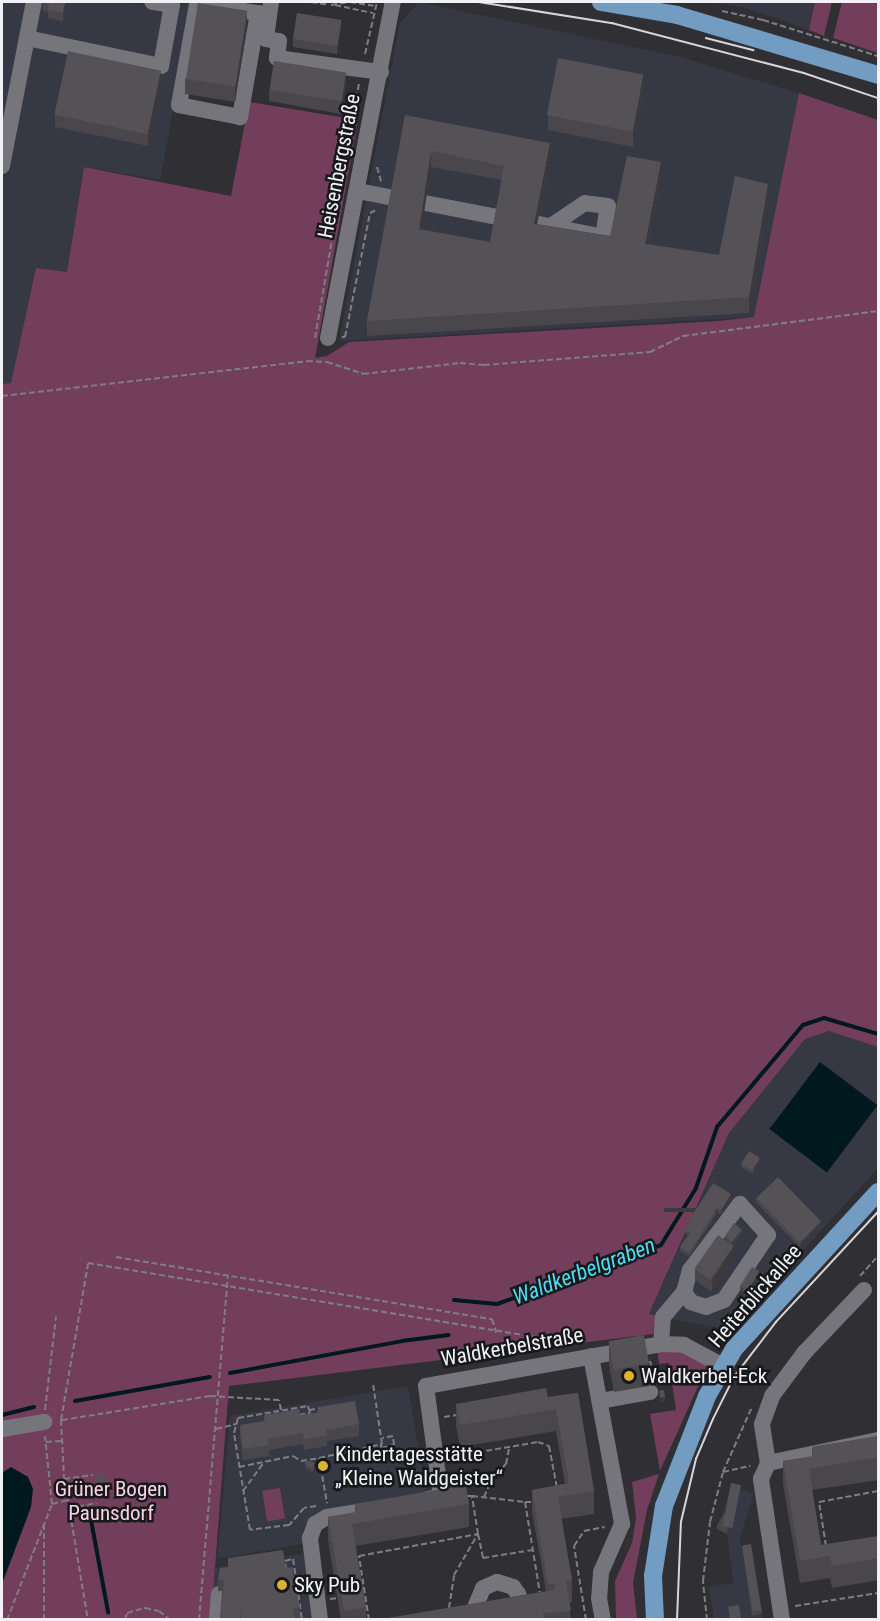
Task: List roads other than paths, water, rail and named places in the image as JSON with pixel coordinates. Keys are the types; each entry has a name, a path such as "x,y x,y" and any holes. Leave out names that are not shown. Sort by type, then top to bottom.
{"main road":[{"path":"601,2 679,8 879,75"},
{"name":"Heiterblickallee","path":"655,1620 653,1576 664,1506 693,1425 723,1366 741,1342 879,1192"}],"street":[{"path":"2,166 34,2"},
{"path":"27,38 161,66 172,5 152,2"},
{"path":"271,2 266,39 279,41 277,58 381,72"},
{"path":"197,4 227,4 258,13 240,117 179,105 197,4"},
{"name":"Heisenbergstraße","path":"328,338 393,6"},
{"path":"358,191 388,203"},
{"path":"425,203 497,217"},
{"path":"654,1345 663,1317 684,1292 690,1270 740,1204 768,1235 724,1300 716,1306 691,1302 684,1292"},
{"path":"789,1616 761,1479 768,1463 762,1424 772,1396 804,1353 864,1290"},
{"name":"Waldkerbelstraße","path":"320,1620 310,1538 315,1524 327,1517 441,1497 426,1386 654,1345 684,1345 723,1366"},
{"path":"599,1355 600,1401 622,1524 601,1572 599,1598 603,1620"},
{"path":"600,1401 650,1392"},
{"path":"2,1429 44,1422"},
{"path":"768,1463 879,1440"},
{"path":"449,1616 522,1605 513,1587 497,1582 483,1588 472,1612"},
{"path":"217,1620 219,1594"}],"water":[{"path":"820,1062 878,1105 827,1172 769,1129"},
{"path":"11,1467 28,1477 33,1489 31,1507 2,1584 2,1473"}],"waterway":[{"name":"Waldkerbelgraben","path":"454,1300 497,1304 661,1245 696,1188 717,1127 803,1025 824,1018 878,1034"},
{"name":"Waldkerbelgraben","path":"230,1373 402,1341 449,1335"},
{"name":"Waldkerbelgraben","path":"75,1401 210,1377"},
{"name":"Waldkerbelgraben","path":"2,1415 34,1407"},
{"path":"91,1520 108,1612"}],"tram line":[{"path":"479,2 612,23 804,73 878,98"},
{"path":"706,38 753,50"},
{"path":"677,1620 681,1522 696,1459 713,1419 734,1377 776,1322 878,1212"}],"place":[{"name":"Waldkerbel-Eck","path":"629,1376"},
{"name":"Kindertagesstätte „Kleine Waldgeister“","path":"323,1466"},
{"name":"Sky Pub","path":"282,1585"}],"park label":[{"name":"Grüner Bogen Paunsdorf","path":"111,1501"}]}
